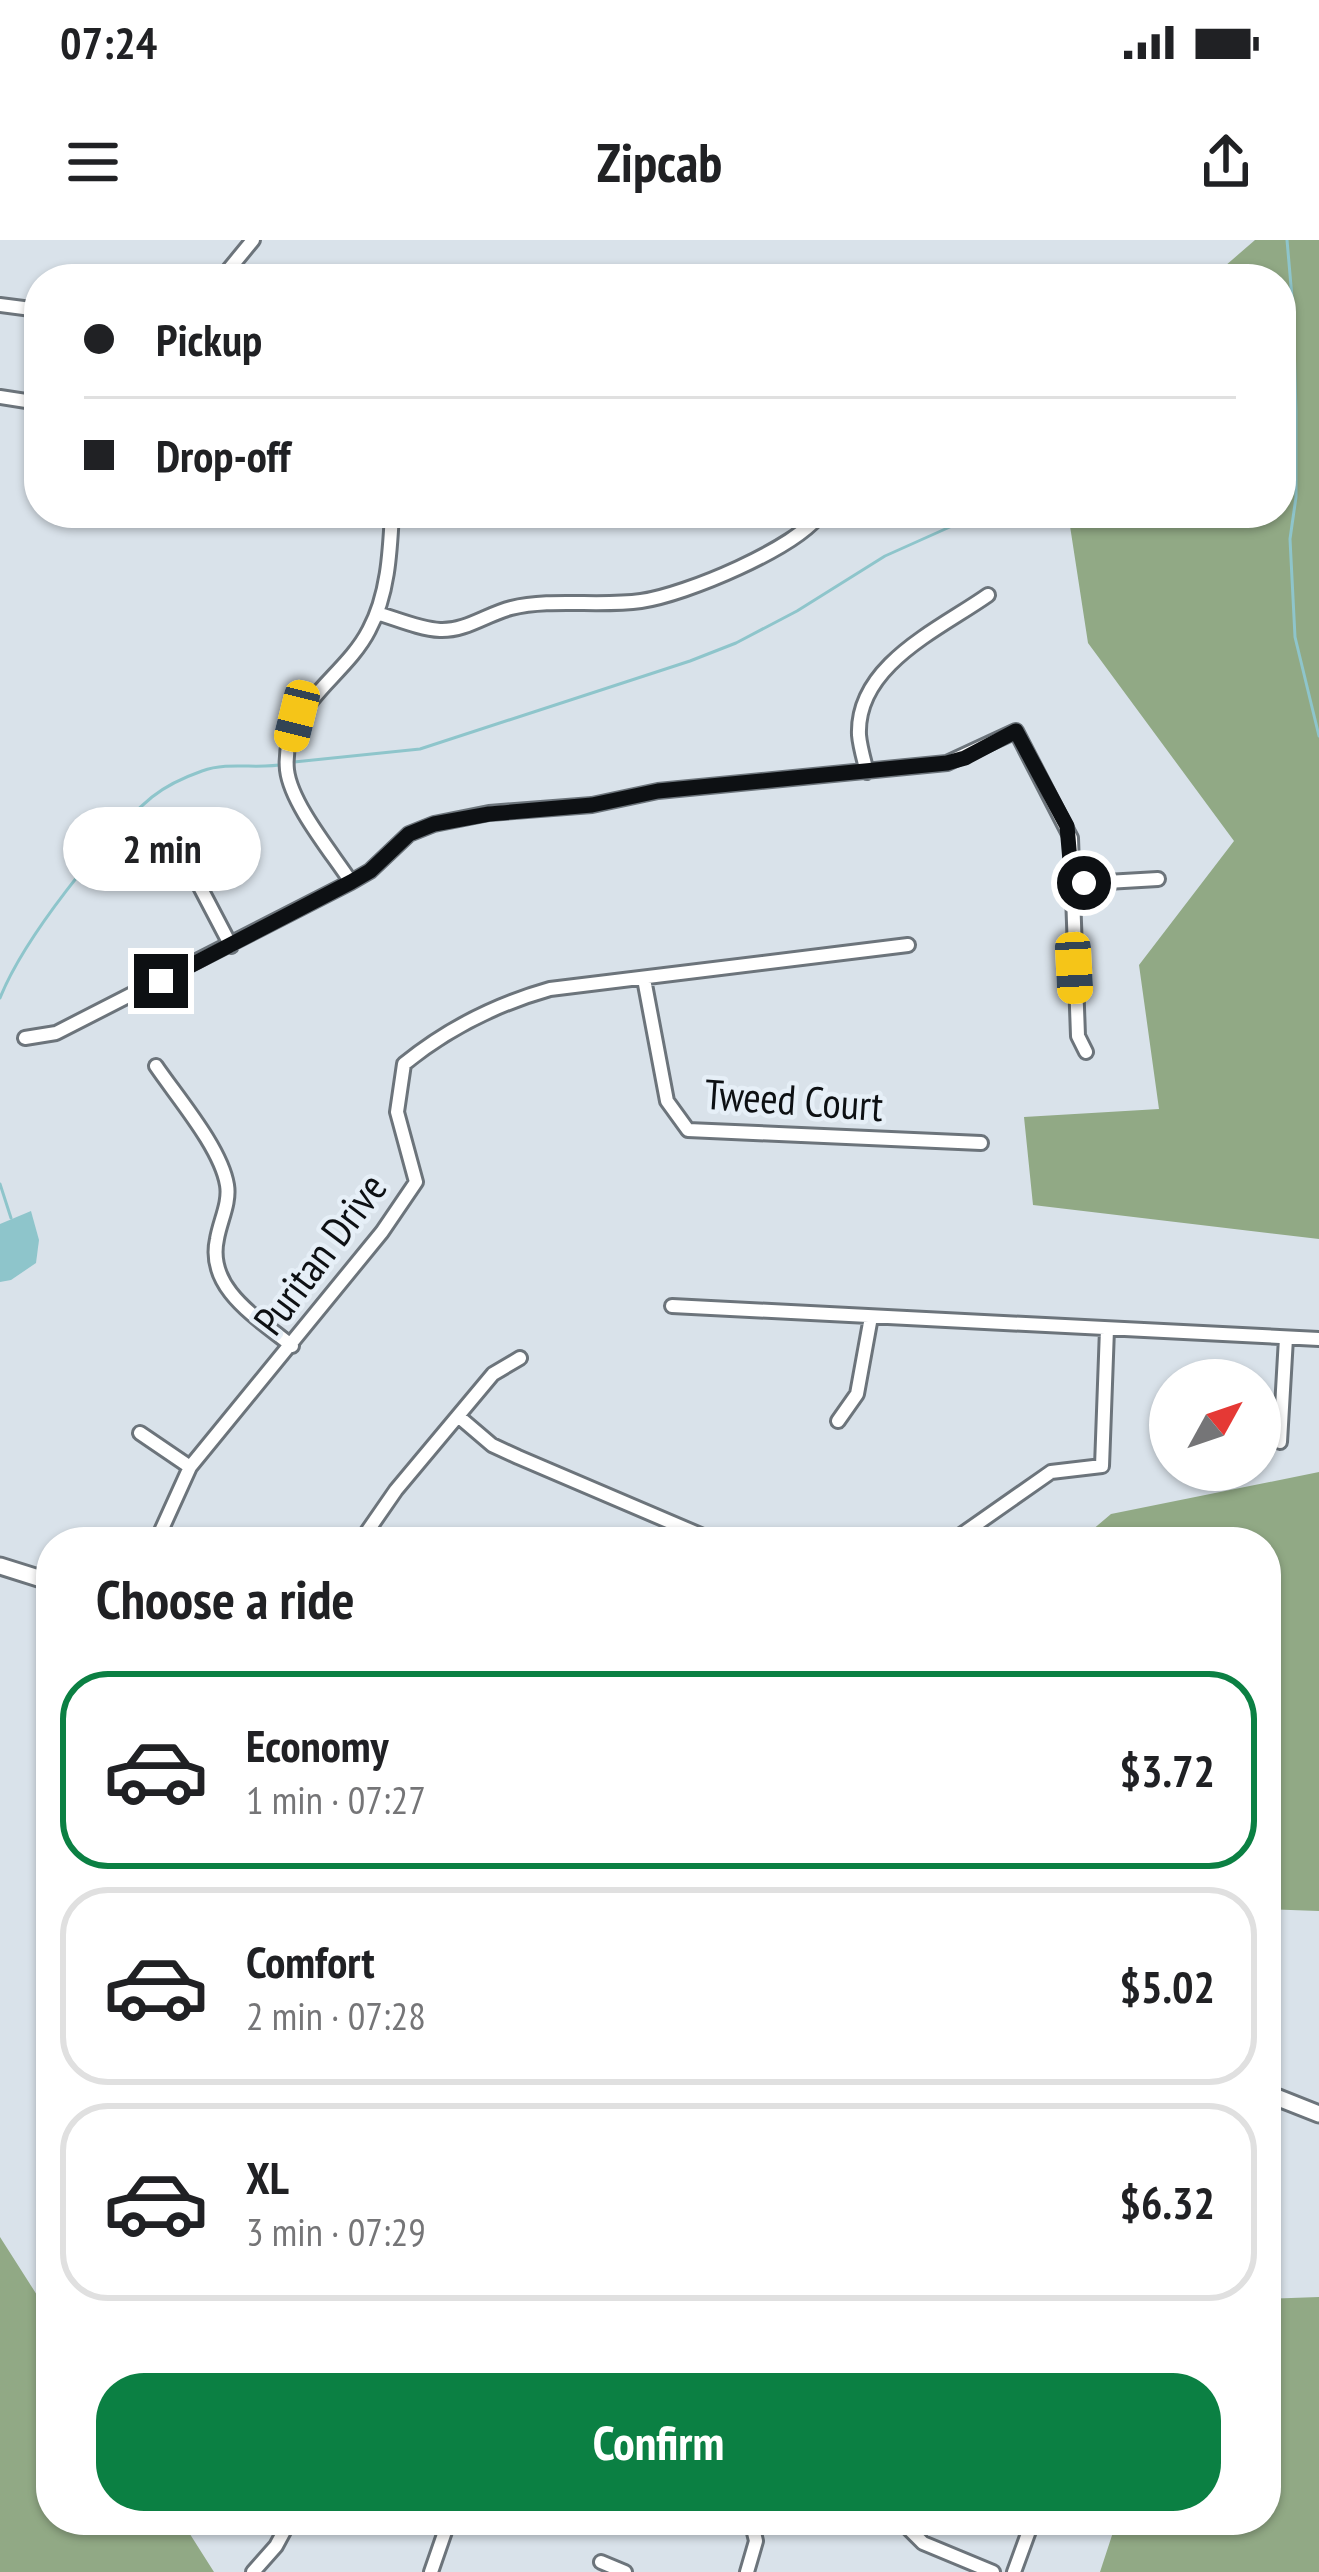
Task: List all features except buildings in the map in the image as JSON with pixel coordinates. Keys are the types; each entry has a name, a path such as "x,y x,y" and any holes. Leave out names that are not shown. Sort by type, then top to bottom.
{"street":[{"path":"233,264 253,240"},
{"path":"351,882 294,793 287,769 289,749 297,716 367,636 377,614 391,528"},
{"path":"377,614 440,630 512,608 639,602 667,596 786,545 811,528"},
{"path":"867,772 859,735 862,711 878,678 902,655 988,595"},
{"path":"25,1039 56,1033 230,946 370,871 409,834 434,824 592,805 658,791 947,763 1016,731 1067,826 1078,1036 1086,1052"},
{"path":"188,862 230,946"},
{"path":"1072,884 1158,879"},
{"name":"Puritan Drive","path":"163,1527 190,1467 292,1346 416,1182 397,1112 404,1064 431,1042 512,1000 550,988 908,945"},
{"name":"Tweed Court","path":"644,979 667,1102 688,1130 981,1144"},
{"path":"156,1066 206,1140 227,1182 228,1201 215,1246 222,1284 292,1346"},
{"path":"672,1306 1319,1339"},
{"path":"838,1421 857,1394 871,1317"},
{"path":"972,1527 1051,1472 1102,1466 1106,1329"},
{"path":"1281,1425 1286,1338"},
{"path":"370,1527 493,1374 520,1358"},
{"path":"458,1416 492,1445 682,1527"},
{"path":"140,1433 190,1467"},
{"path":"0,1566 36,1577"},
{"path":"1281,2099 1319,2114"},
{"path":"254,2572 282,2535"},
{"path":"431,2572 444,2535"},
{"path":"746,2572 754,2535"},
{"path":"914,2535 922,2543 993,2572"},
{"path":"1014,2572 1028,2535"},
{"path":"601,2563 625,2572"}],"green space":[{"path":"1255,240 1319,240 1319,1239 1033,1205 1024,1117 1159,1109 1139,965 1234,841 1088,643 1070,528 1296,528 1296,264 1227,264"},
{"path":"1319,1472 1319,1911 1281,1910 1281,1527 1096,1527 1111,1514 1225,1491 1281,1491 1281,1480"},
{"path":"0,2237 36,2293 36,2535 191,2535 214,2572 0,2572"},
{"path":"1319,2297 1319,2572 1100,2572 1112,2535 1281,2535 1281,2298"}],"water":[{"path":"31,1211 39,1240 36,1263 0,1282 0,1224"}],"waterway":[{"path":"1287,240 1289,264"},
{"path":"1296,411 1296,497"},
{"path":"294,762 420,749 690,661 736,643 885,556 948,528"},
{"path":"1292,528 1295,637 1319,736"},
{"path":"0,998 27,947 67,890 152,797 212,768 285,764"},
{"path":"0,1184 11,1218"}],"route":[{"path":"161,981 351,882 370,871 409,834 434,824 592,805 658,791 947,763 1016,731 1067,826 1072,884 1084,883"}]}
